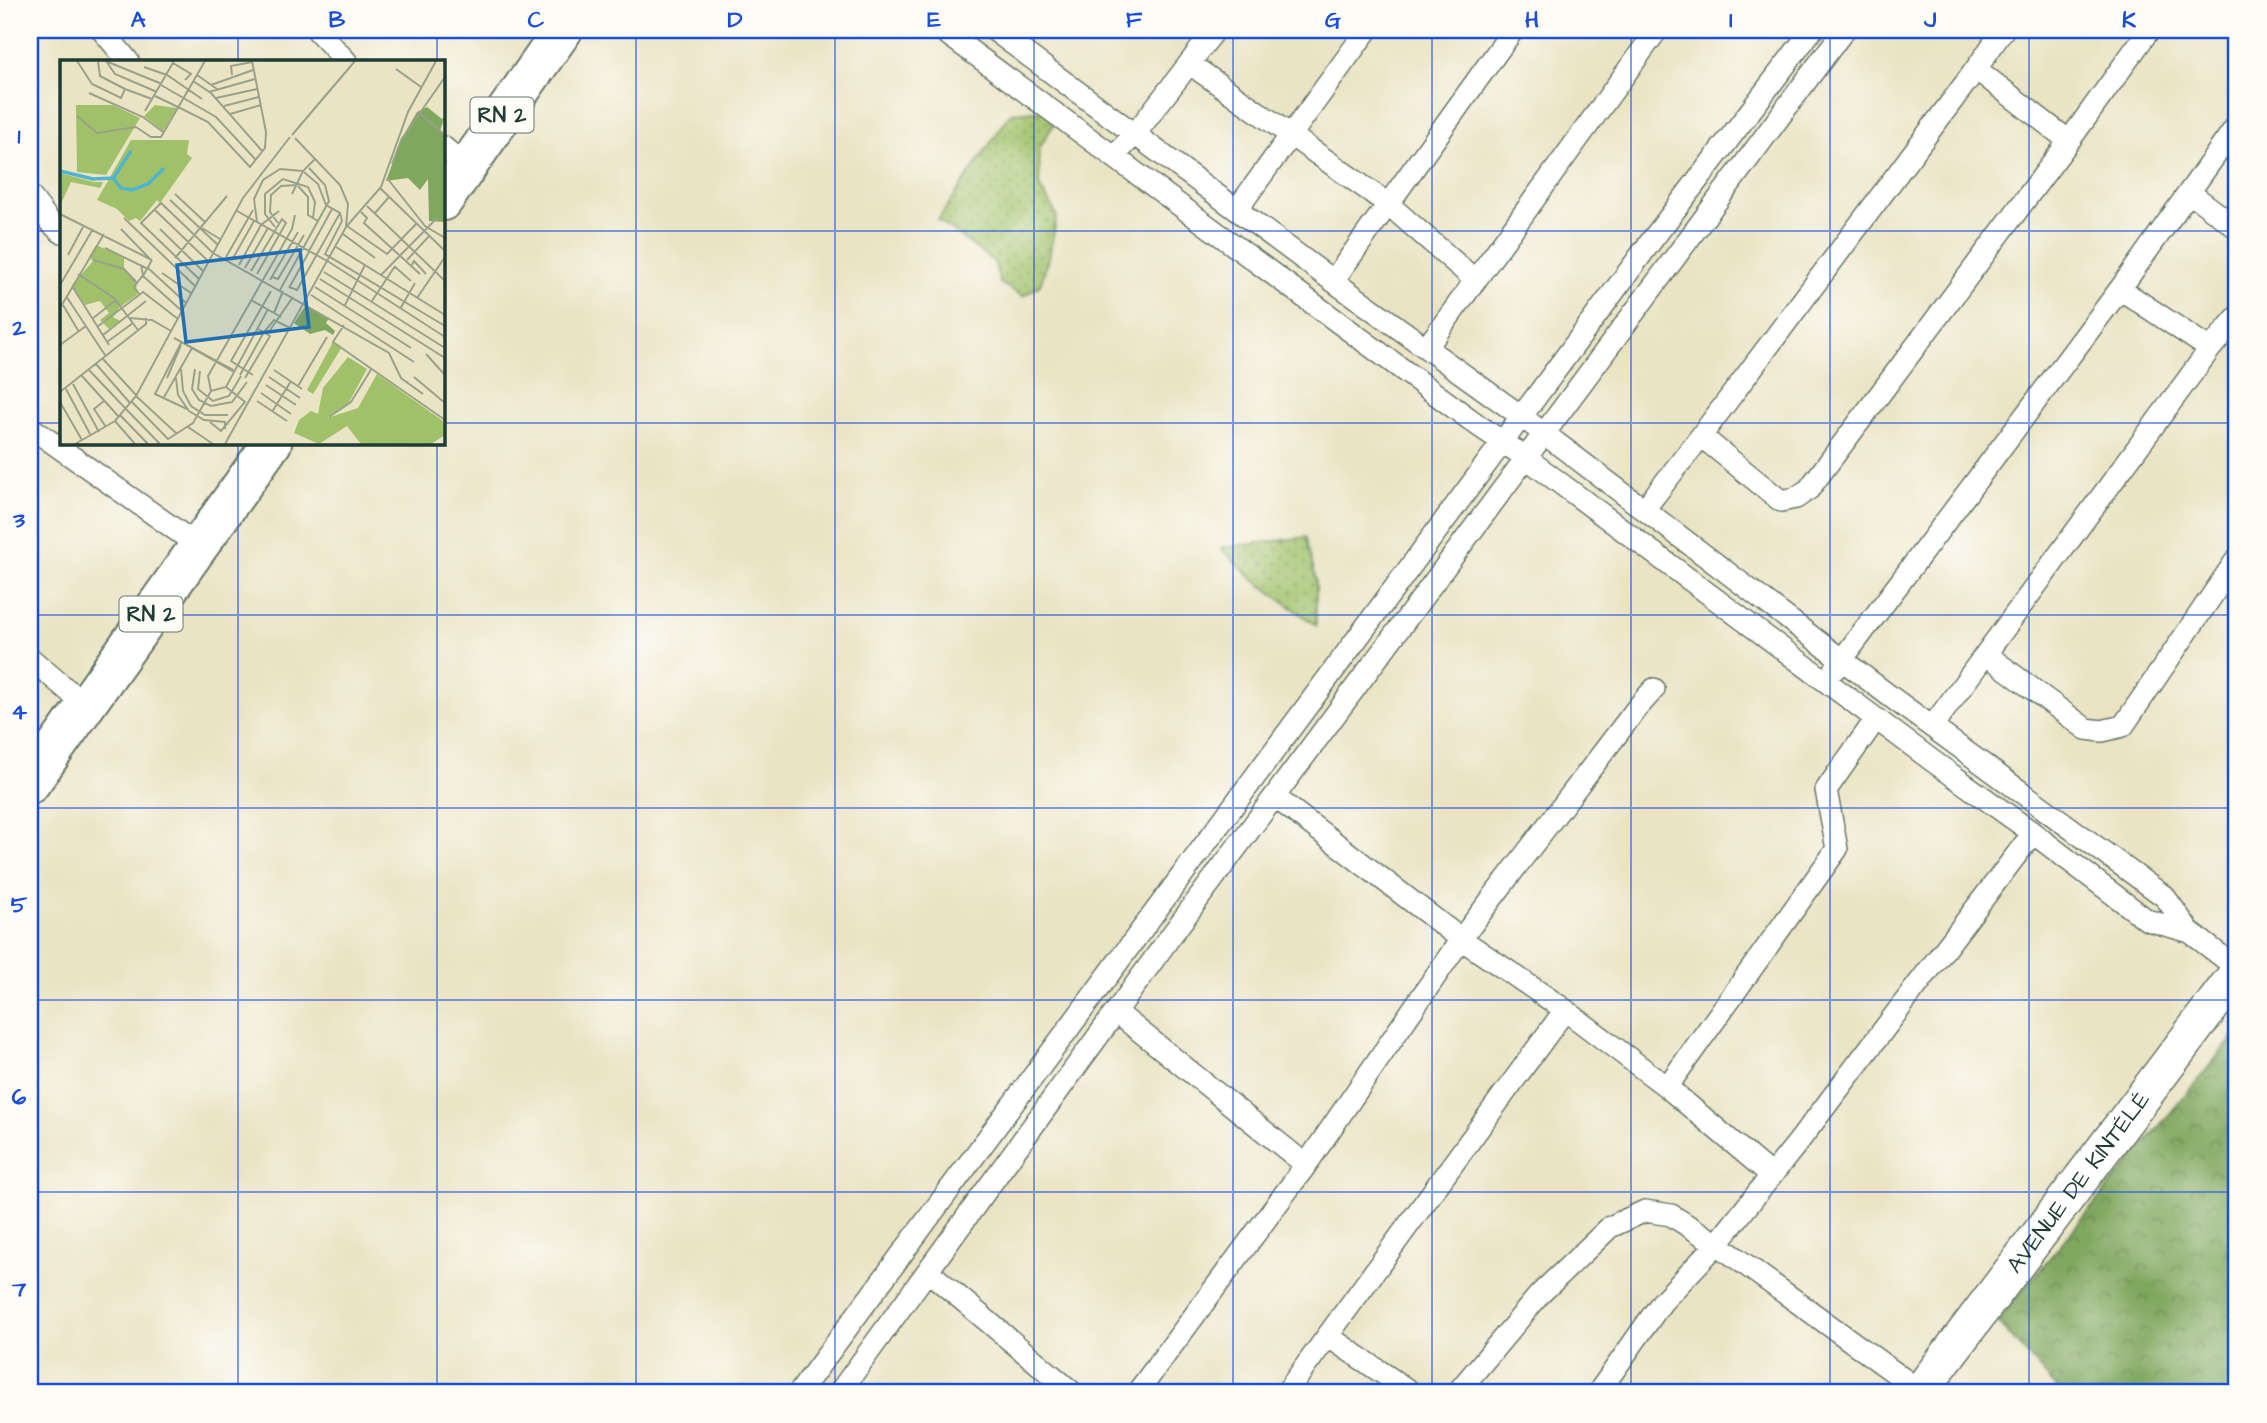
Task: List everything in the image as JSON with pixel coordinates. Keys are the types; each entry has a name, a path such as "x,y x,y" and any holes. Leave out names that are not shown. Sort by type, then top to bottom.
{"highway":[{"name":"RN 2","path":"444,197 455,157 515,95 563,30"},
{"name":"RN 2","path":"30,784 271,444"}],"main road":[{"name":"AVENUE DE KINTÉLÉ","path":"1919,1392 2237,970"}],"street":[{"path":"102,30 127,60"},
{"path":"317,30 345,60"},
{"path":"942,30 1525,457 2147,920 2190,932"},
{"path":"1114,156 1135,134 1215,30"},
{"path":"1238,208 1367,30"},
{"path":"1334,281 1513,30"},
{"path":"1427,347 1657,30"},
{"path":"799,1393 1521,416 1811,30"},
{"path":"839,1393 1525,457 1844,30"},
{"path":"1645,508 2003,30"},
{"path":"1701,436 1781,501 1796,498 1809,489 2149,30"},
{"path":"1009,34 1135,134 1544,433 1932,727 2165,897 2190,932 2237,970"},
{"path":"1190,64 1388,204 1475,280"},
{"path":"1976,69 2069,141"},
{"path":"1825,682 2120,289 2237,125"},
{"path":"2190,193 2237,228"},
{"path":"30,196 60,231"},
{"path":"2120,289 2210,349"},
{"path":"1932,727 2210,349 2237,317"},
{"path":"30,427 200,547"},
{"path":"1987,655 2086,729 2102,731 2123,726 2237,559"},
{"path":"30,659 85,705"},
{"path":"1136,1393 1306,1165 1461,939 1654,689"},
{"path":"1667,1087 1837,849 1826,790 1876,719"},
{"path":"1275,797 1461,939 1565,1010 1667,1087 1771,1175"},
{"path":"1598,1393 1662,1302 1717,1244 1799,1141 2033,833"},
{"path":"1286,1393 1565,1010"},
{"path":"1116,1012 1306,1165"},
{"path":"1457,1393 1540,1294 1610,1227 1645,1211 1671,1215 1717,1244 1919,1392"},
{"path":"928,1271 1073,1393"},
{"path":"1329,1337 1412,1393"}],"green space":[{"path":"1046,110 1053,125 1039,149 1040,188 1057,215 1049,257 1040,285 1023,296 1000,283 994,262 938,220 1011,113"},
{"path":"1306,537 1316,580 1316,625 1254,580 1221,548"},
{"path":"2237,1033 2237,1393 2061,1393 1997,1321"}]}
